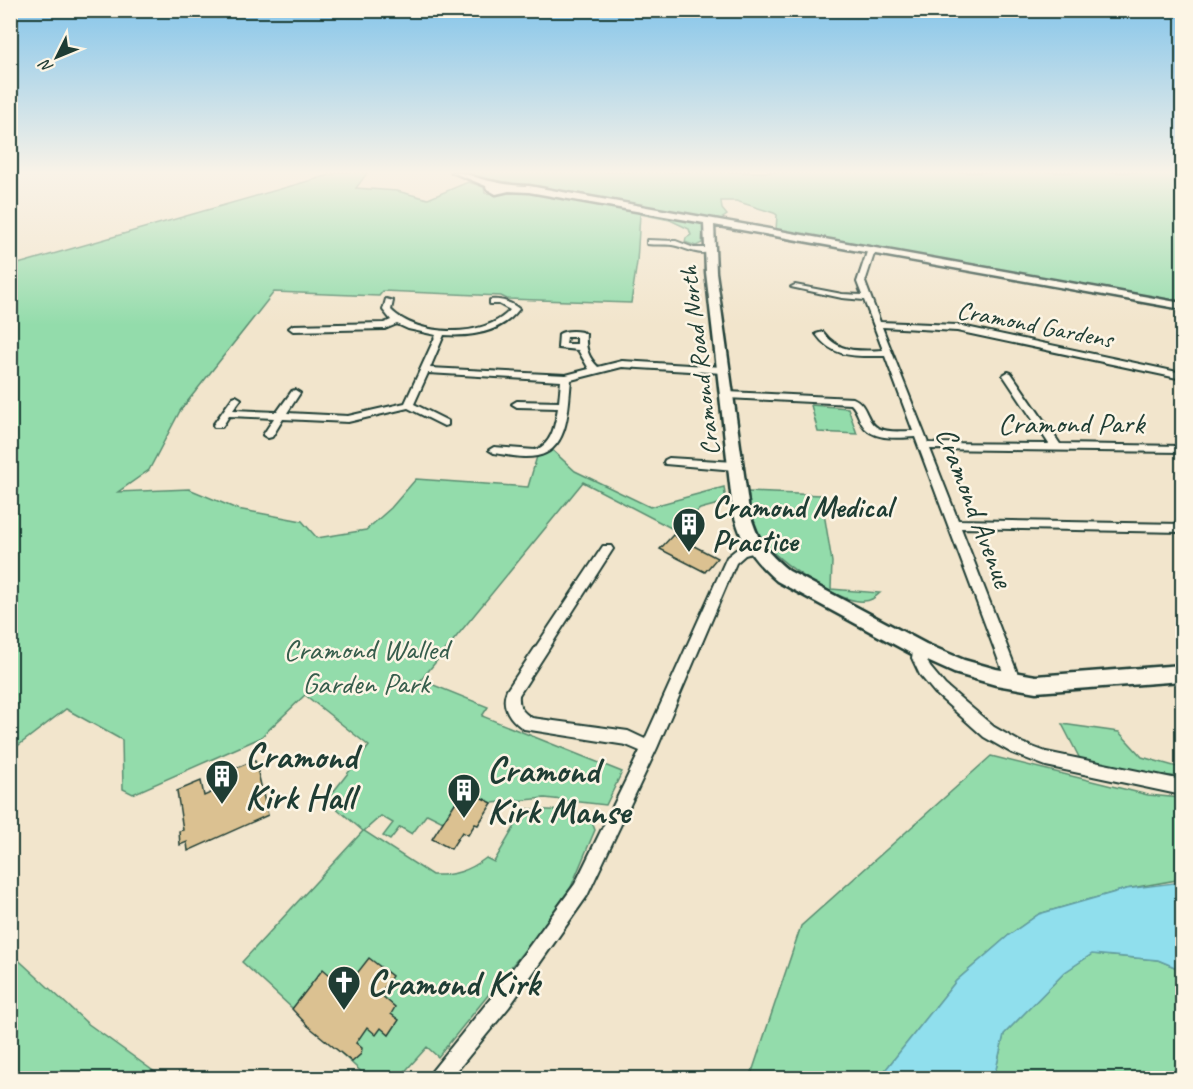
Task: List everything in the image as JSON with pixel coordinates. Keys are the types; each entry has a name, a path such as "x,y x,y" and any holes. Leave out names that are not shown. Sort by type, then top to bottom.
{"street":[{"name":"Cramond Road North","path":"708,223 723,370 742,519 755,548"},
{"path":"718,223 1182,306"},
{"name":"Cramond Road North","path":"650,242 676,243 693,249 710,250"},
{"name":"Cramond Avenue","path":"872,250 861,278 867,298 1013,681"},
{"path":"795,287 867,298"},
{"path":"389,301 387,310 396,321 412,328 441,333 465,333 488,327 513,314 515,309 500,302 492,302"},
{"path":"293,328 385,326 396,321"},
{"name":"Cramond Gardens","path":"878,324 957,328 1182,376"},
{"path":"306,337 315,328"},
{"path":"409,405 441,333"},
{"path":"820,334 826,344 836,350 887,353"},
{"path":"581,347 588,362 596,371"},
{"path":"425,370 566,378 622,364 723,370"},
{"path":"1008,375 1057,448"},
{"path":"494,450 538,453 550,448 556,440 566,378"},
{"path":"268,435 295,393"},
{"path":"727,395 853,402 861,406 873,430 880,433 919,434"},
{"path":"218,425 236,399"},
{"path":"517,404 562,405"},
{"path":"226,413 348,419 409,405 444,423"},
{"name":"Cramond Park","path":"924,446 1182,449"},
{"name":"Cramond Road North","path":"669,462 735,466"},
{"path":"954,524 1182,528"},
{"path":"439,1078 502,999 580,890 649,748 731,560 741,552 755,548 768,563 802,587 919,649 962,667 1013,681 1051,684 1182,673"},
{"path":"607,549 512,694 511,707 518,718 529,724 628,738 649,748"},
{"path":"919,649 919,658 925,672 940,688 974,720 1017,748 1046,759 1182,788"}],"green space":[{"name":"Cramond Walled Garden Park","path":"162,223 639,223 631,303 507,299 501,296 383,291 379,296 274,292 180,411 149,470 118,492 189,489 237,509 302,521 317,538 366,530 391,508 416,479 528,487 538,453 550,448 575,471 650,507 724,487 726,502 700,509 675,530 583,482 421,680 488,707 482,716 622,772 606,805 545,798 492,803 464,789 443,822 427,814 412,834 400,827 390,840 383,836 393,823 381,816 364,831 432,875 440,875 460,872 486,858 494,862 522,814 528,809 569,811 594,820 595,830 571,887 532,941 438,1057 427,1047 399,1078 368,1078 242,962 363,831 327,800 369,746 305,695 260,738 133,794 123,789 122,740 66,709 11,751 11,266"},
{"path":"676,223 703,225 702,243 696,246 685,242 686,238 691,235 689,229"},
{"path":"777,223 1179,223 1182,251 1182,303 776,231"},
{"path":"811,405 848,408 857,434 818,432"},
{"path":"748,492 821,495 832,562 831,589 880,593 869,600 852,600 821,587 789,566 764,543 757,533"},
{"path":"1062,724 1119,732 1142,757 1181,768 1182,777 1109,770 1080,759"},
{"path":"991,756 1148,795 1182,798 1182,879 1126,889 1039,914 1009,935 956,981 879,1078 750,1078 801,926"},
{"path":"11,953 87,1023 163,1078 11,1078"},
{"path":"1092,954 1158,960 1182,970 1182,1078 994,1078 1004,1034 1065,972"}],"water":[{"path":"1182,882 1182,970 1158,960 1092,954 1065,972 1004,1034 994,1078 879,1078 956,981 1009,935 1039,914 1126,889"}],"building":[{"name":"Cramond Medical Practice","path":"673,535 717,558 705,572 660,549"},
{"name":"Cramond Kirk Hall","path":"255,760 268,815 188,851 187,842 180,845 179,831 183,830 177,791 201,781 204,796 224,787 222,774"},
{"name":"Cramond Kirk Manse","path":"464,789 492,803 478,825 475,824 468,835 462,832 451,849 432,839"},
{"name":"Cramond Kirk","path":"369,958 392,976 380,994 395,1007 391,1014 399,1020 389,1035 381,1028 376,1035 367,1027 356,1043 362,1048 361,1054 352,1062 308,1026 292,1009 323,969 337,981 346,968 355,976"}],"place":[{"name":"Cramond Medical Practice","path":"689,553"},
{"name":"Cramond Kirk Hall","path":"222,805"},
{"name":"Cramond Kirk Manse","path":"464,819"},
{"name":"Cramond Kirk","path":"344,1011"}]}
